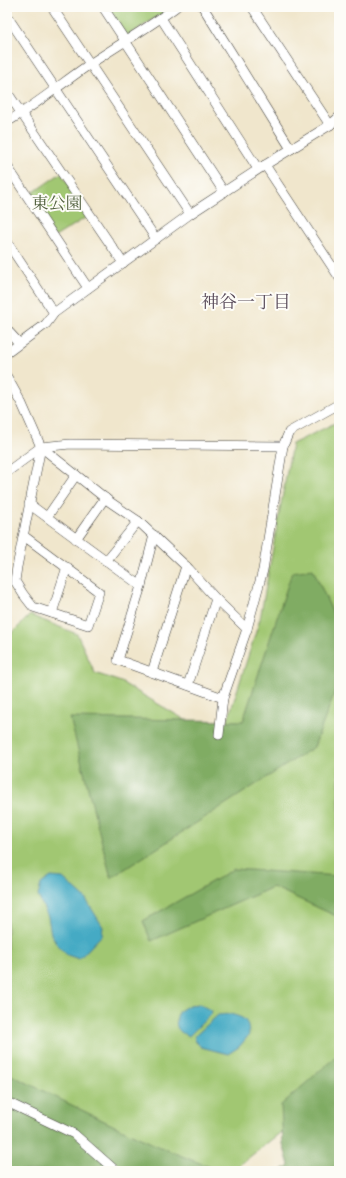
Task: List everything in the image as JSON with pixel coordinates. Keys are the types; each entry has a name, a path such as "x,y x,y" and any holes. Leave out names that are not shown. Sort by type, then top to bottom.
{"street":[{"path":"52,7 190,214"},
{"path":"103,7 224,192"},
{"path":"7,122 90,64 176,7"},
{"path":"203,7 290,149"},
{"path":"252,7 330,125"},
{"path":"7,16 156,239"},
{"path":"161,18 261,167 339,277"},
{"path":"7,92 123,263"},
{"path":"7,353 46,324 54,313 190,214 261,167 330,125 339,117"},
{"path":"7,166 88,288"},
{"path":"7,242 54,313"},
{"path":"7,330 19,343"},
{"path":"7,377 22,404 41,448 105,498 138,521 154,535 247,629"},
{"path":"219,736 223,698 247,629 263,570 283,446 289,432 339,404"},
{"path":"7,472 41,448 70,444 283,446"},
{"path":"24,536 99,592 88,625 33,607 22,594 15,581 41,448"},
{"path":"47,517 76,475"},
{"path":"76,539 105,498"},
{"path":"29,504 141,586"},
{"path":"106,561 138,521"},
{"path":"154,535 141,586 118,660 223,698"},
{"path":"152,672 186,566"},
{"path":"52,613 67,567"},
{"path":"188,685 216,599"},
{"path":"7,1102 74,1134 116,1171"}],"green space":[{"path":"108,7 163,7 165,12 127,36"},
{"name":"東公園","path":"61,173 90,215 55,237 28,196"},
{"path":"339,421 339,1086 232,1171 128,1171 7,1097 7,638 30,615 77,634 95,673 121,682 221,741 260,619 292,444"},
{"path":"313,569 339,627 339,681 314,747 111,878 70,718 243,721 292,572"},
{"path":"234,869 339,876 339,915 334,915 273,887 151,941 143,921"},
{"path":"339,1054 339,1171 281,1171 289,1165 283,1144 281,1105"},
{"path":"7,1073 139,1138 221,1171 7,1171"}],"water":[{"path":"51,877 63,878 85,898 103,927 102,935 79,959 67,955 58,946 51,934 48,917 38,896 41,884"},
{"path":"199,1004 212,1011 211,1014 189,1036 184,1034 179,1030 176,1024 178,1012 189,1005"},
{"path":"230,1014 242,1018 247,1022 249,1035 239,1047 228,1054 201,1047 195,1041 195,1036 218,1015"}],"district":[{"name":"神谷一丁目","path":"246,302"}]}
